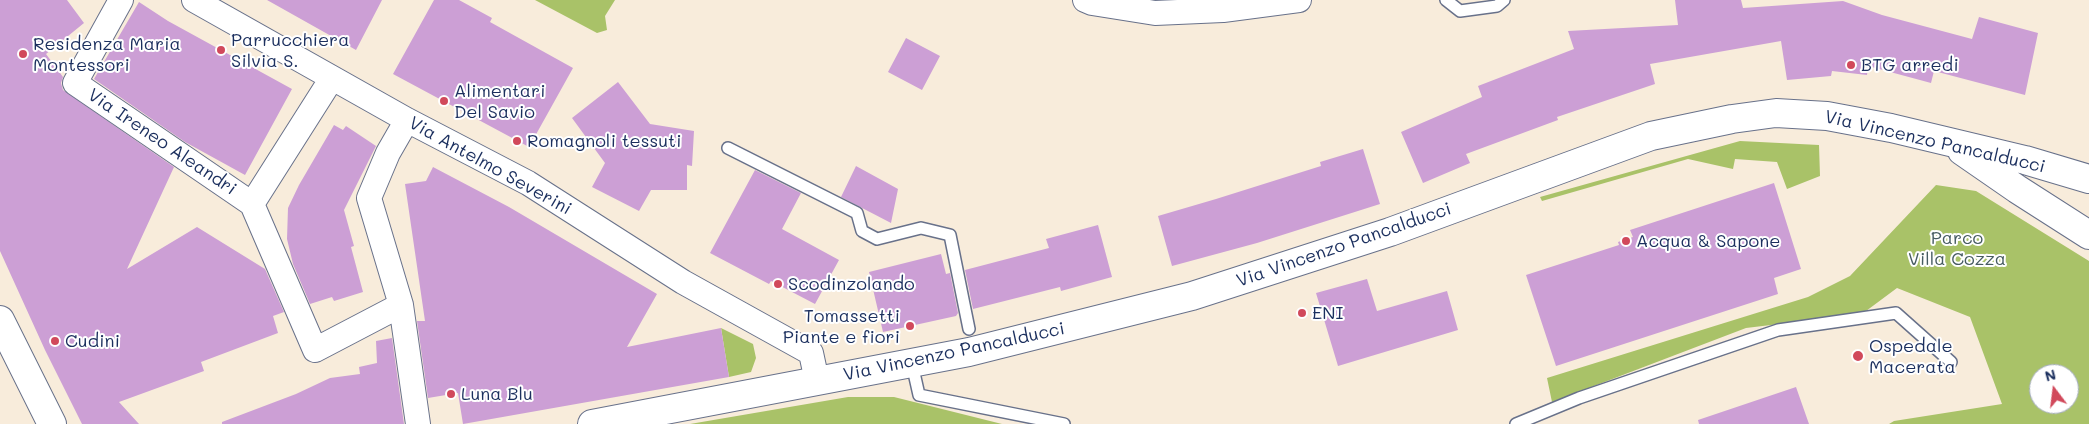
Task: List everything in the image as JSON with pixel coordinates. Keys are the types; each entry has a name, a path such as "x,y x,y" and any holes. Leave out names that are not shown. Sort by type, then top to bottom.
{"main road":[{"name":"Via Vincenzo Pancalducci","path":"592,424 912,364 968,352 1192,296 1390,232 1651,136 1732,119 1784,114 1827,116 1891,128 2025,160 2089,179"},
{"path":"1951,143 2016,189 2089,235"},
{"path":"0,320 52,424"}],"street":[{"name":"Via Ireneo Aleandri","path":"121,0 75,83 252,204 315,350 401,305"},
{"name":"Via Antelmo Severini","path":"194,0 407,120 528,183 683,282 811,354 817,381"},
{"path":"1085,0 1092,3 1155,12 1223,10 1299,0"},
{"name":"Via Ireneo Aleandri","path":"252,204 332,78"},
{"path":"407,120 388,153 369,198 401,305 418,424"}],"lane":[{"path":"1446,0 1460,11 1497,6 1504,0"},
{"path":"728,148 857,213 862,231 877,239 921,228 950,235 969,328"},
{"path":"1516,424 1579,398 1778,330 1896,313 1951,362"},
{"path":"912,364 919,395 1064,424"}],"green space":[{"path":"535,0 615,0 605,16 607,30 597,33"},
{"path":"1740,141 1819,145 1820,176 1787,189 1777,162 1735,159 1733,169 1688,159 1542,201 1540,197"},
{"name":"Parco Villa Cozza","path":"1936,185 1976,191 2089,261 2089,424 1889,424 1894,421 2002,404 1970,317 1897,288 1862,314 1746,328 1552,402 1547,378 1808,297 1850,276"},
{"path":"721,328 753,344 756,358 751,372 729,377"},
{"path":"848,397 894,397 1002,424 690,424"}],"building":[{"path":"0,0 67,0 84,23 46,54 63,77 61,83 63,90 174,167 127,269 197,227 265,269 284,312 273,316 278,333 201,362 204,371 119,402 139,424 82,424 45,350 0,251"},
{"path":"267,0 382,0 356,50"},
{"path":"434,0 459,0 492,18 490,22 573,68 529,147 393,74"},
{"path":"1675,0 1741,0 1743,8 1843,1 1882,15 1972,39 1979,17 2038,33 2025,95 1934,71 1931,83 1868,66 1867,75 1832,71 1831,76 1787,80 1781,41 1650,64 1655,84 1557,117 1558,120 1466,154 1470,163 1423,183 1401,132 1482,97 1478,86 1574,49 1568,31 1678,25"},
{"path":"139,2 168,21 292,89 245,175 185,142 94,79"},
{"path":"906,38 940,56 922,90 888,72"},
{"path":"618,82 650,124 694,131 692,166 687,165 687,190 651,190 639,211 592,187 605,163 572,118"},
{"path":"334,125 343,130 346,126 376,146 344,210 354,246 351,247 363,292 334,301 332,297 310,304 293,264 287,239 288,208 299,185"},
{"path":"1363,149 1380,204 1257,243 1172,266 1158,216 1321,166 1320,162"},
{"path":"856,166 898,189 891,223 841,197"},
{"path":"433,167 509,207 657,294 627,347 721,328 729,377 463,424 458,393 428,398 417,321 425,321 405,184 426,181"},
{"path":"755,170 801,193 782,229 839,260 815,304 771,281 769,284 710,253"},
{"path":"1774,183 1801,269 1774,278 1778,294 1556,366 1526,275 1619,245 1618,242 1633,237 1630,230"},
{"path":"1098,225 1112,277 1061,291 1060,287 973,309 965,270 1049,248 1046,239"},
{"path":"941,254 946,274 950,273 958,313 956,316 883,332 869,272"},
{"path":"1367,279 1377,311 1447,291 1458,330 1338,366 1316,293"},
{"path":"392,338 404,424 222,424 222,422 296,394 330,378 360,374 359,367 377,363 376,341"},
{"path":"1796,387 1809,424 1699,424 1698,420"}],"place":[{"name":"Parrucchiera Silvia S.","path":"221,50"},
{"name":"Residenza Maria Montessori","path":"23,54"},
{"name":"BTG arredi","path":"1851,65"},
{"name":"Alimentari Del Savio","path":"444,101"},
{"name":"Romagnoli tessuti","path":"517,141"},
{"name":"Acqua & Sapone","path":"1626,241"},
{"name":"Scodinzolando","path":"778,284"},
{"name":"ENI","path":"1302,313"},
{"name":"Tomassetti Piante e fiori","path":"910,326"},
{"name":"Cudini","path":"55,341"},
{"name":"Ospedale Macerata","path":"1858,356"},
{"name":"Luna Blu","path":"451,394"}]}
